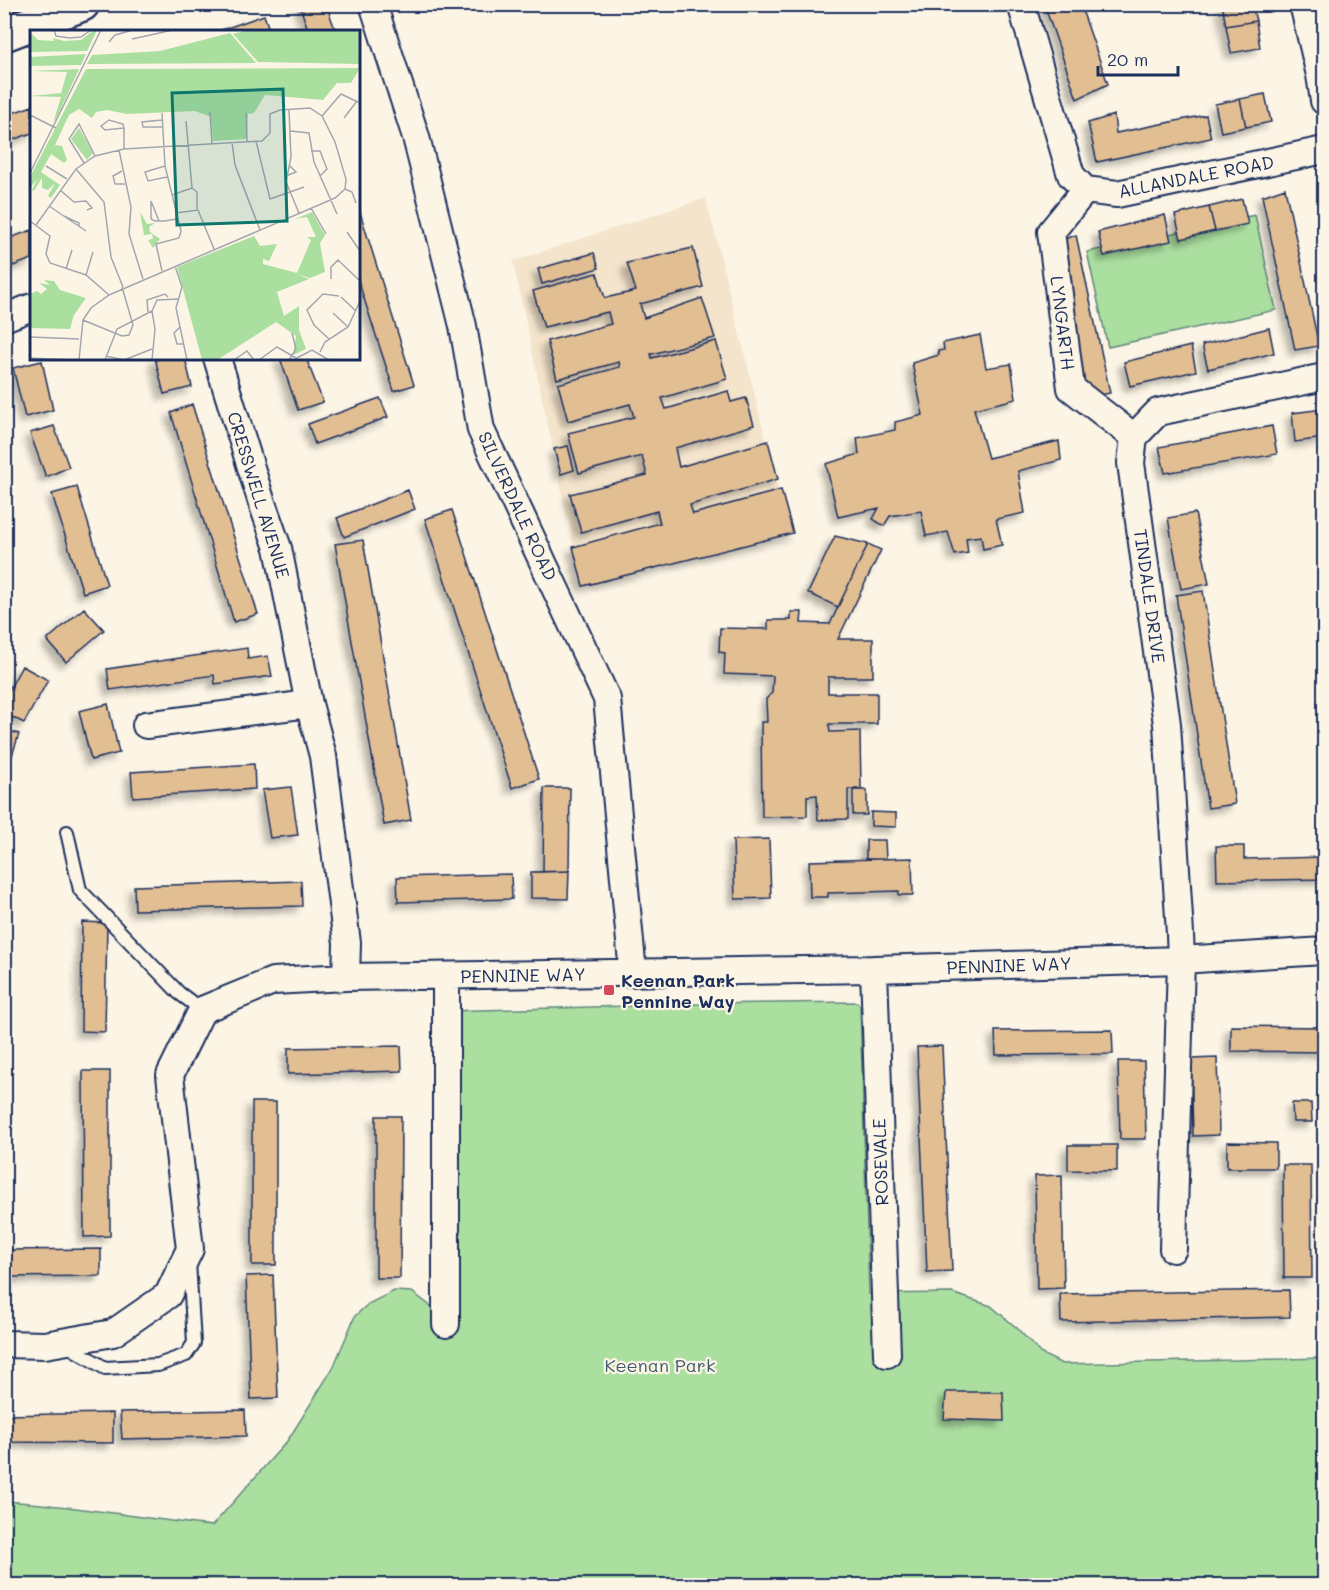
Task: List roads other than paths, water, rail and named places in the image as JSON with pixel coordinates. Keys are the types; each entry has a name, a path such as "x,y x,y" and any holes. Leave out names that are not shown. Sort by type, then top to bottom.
{"street":[{"path":"4,34 82,4"},
{"name":"SILVERDALE ROAD","path":"373,4 416,137 463,326 482,430 607,699 633,973"},
{"path":"1021,4 1071,176 1085,190"},
{"path":"1303,4 1322,75 1324,100"},
{"name":"ALLANDALE ROAD","path":"1085,190 1117,194 1324,150"},
{"name":"LYNGARTH","path":"1085,190 1051,232 1071,388 1134,437"},
{"path":"4,318 30,308"},
{"name":"CRESSWELL AVENUE","path":"218,360 278,548 309,704 323,756 347,943 346,977"},
{"path":"1134,437 1158,412 1324,377"},
{"name":"TINDALE DRIVE","path":"1134,437 1131,463 1167,724 1181,960 1173,1249"},
{"path":"146,725 309,704"},
{"name":"PENNINE WAY","path":"202,1010 273,981 346,977 873,969 1181,960 1324,951"},
{"name":"ROSEVALE","path":"873,969 887,1354"},
{"path":"446,977 446,1324"},
{"path":"4,1344 45,1345 113,1333 168,1295 190,1249 170,1075 202,1010"}],"lane":[{"path":"67,832 80,890 179,993 202,1010"},
{"path":"62,1342 105,1368 158,1365 186,1355 194,1343 189,1252"}],"place":[{"name":"Keenan Park Pennine Way","path":"609,990"}],"park label":[{"name":"Keenan Park","path":"660,1365"}]}
